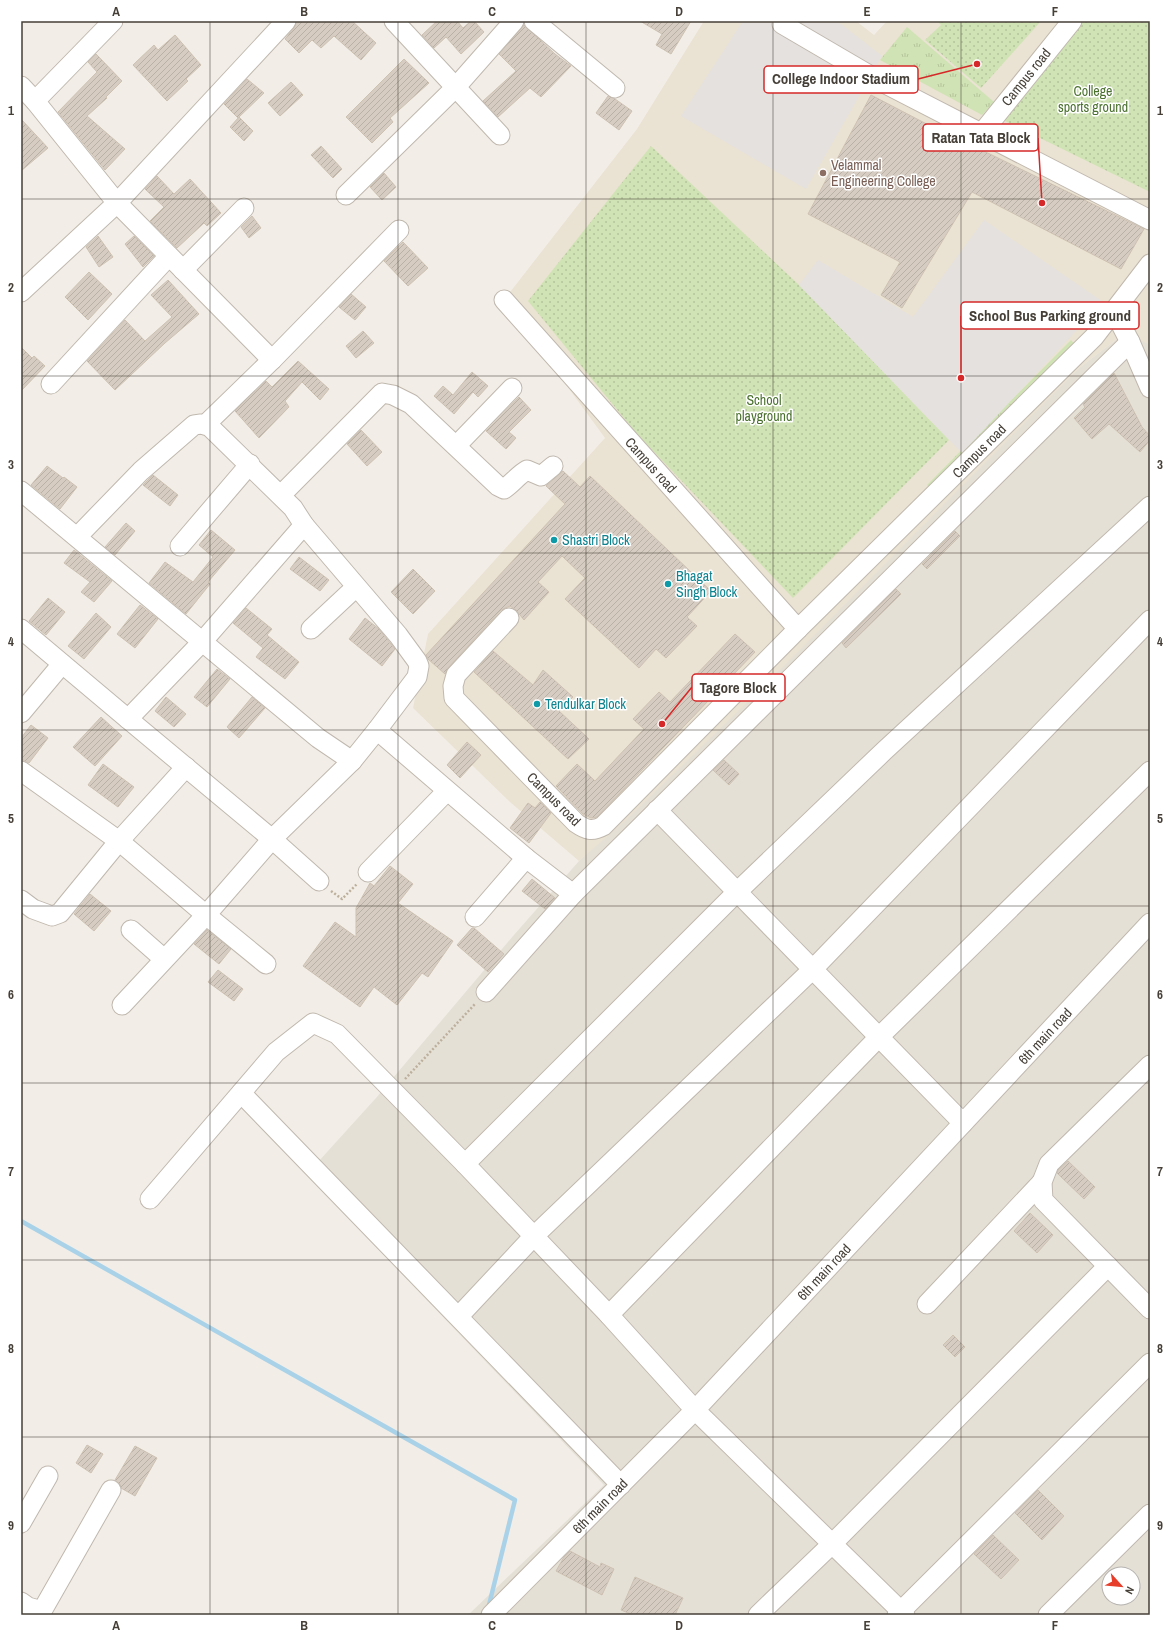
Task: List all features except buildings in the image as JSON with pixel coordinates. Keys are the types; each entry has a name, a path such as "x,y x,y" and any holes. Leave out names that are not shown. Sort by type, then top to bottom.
{"street":[{"path":"35,101 113,21"},
{"path":"21,292 117,203 286,21"},
{"path":"394,21 500,135"},
{"path":"346,195 455,88 514,21"},
{"path":"534,21 616,88"},
{"name":"Campus road","path":"981,134 1072,21"},
{"path":"782,24 876,79 1150,220"},
{"path":"21,86 35,101 117,203 272,360"},
{"path":"183,270 244,208"},
{"path":"205,425 272,360 399,230"},
{"path":"51,384 170,256"},
{"name":"Campus road","path":"509,618 456,675 453,686 454,698 576,823 586,830 595,830 603,826 798,629 1094,337 1150,264"},
{"name":"Campus road","path":"504,300 798,629"},
{"path":"1114,311 1130,342 1150,388"},
{"path":"486,992 573,894 1130,342"},
{"path":"456,446 512,388"},
{"path":"281,495 382,393 393,395 411,404 498,486 504,489 520,474 527,470 541,476 553,466"},
{"path":"77,537 141,471 194,425 208,426 221,436 293,508 304,525 398,635 419,666 416,677 352,761 272,838 206,915 122,1005"},
{"path":"180,546 250,464"},
{"path":"21,491 318,738 352,761"},
{"path":"465,1164 737,892 884,751 1150,506"},
{"path":"128,719 202,642 304,525"},
{"path":"311,629 356,587"},
{"path":"459,1316 533,1237 813,969 1150,620"},
{"path":"21,629 272,838 319,881"},
{"path":"21,713 62,664"},
{"path":"702,726 723,746"},
{"path":"377,730 526,858 573,894"},
{"path":"21,900 33,909 52,916 60,913 119,841 186,767"},
{"path":"21,771 119,841 266,964"},
{"path":"609,1316 879,1037 1150,771"},
{"path":"368,872 447,791"},
{"path":"657,810 963,1123"},
{"path":"475,917 526,858"},
{"name":"6th main road","path":"491,1615 695,1410 1150,923"},
{"path":"131,930 164,959"},
{"path":"150,1199 276,1052 313,1023 337,1034 465,1164 609,1316 695,1410 901,1614 1150,1363"},
{"path":"927,1304 1042,1182 1049,1164 1150,1065"},
{"path":"241,1092 459,1316 620,1485"},
{"path":"1042,1182 1043,1200 1150,1309"},
{"path":"758,1615 832,1544 1108,1266"},
{"path":"21,1523 48,1476"},
{"path":"21,1602 28,1607 42,1611 111,1490"},
{"path":"1048,1615 1150,1514"}],"path":[{"path":"342,900 368,872"},
{"path":"393,1091 486,992"}],"shaded area":[{"path":"704,21 856,21 874,35 887,21 1150,21 1150,345 1126,332 1079,368 762,688 627,819 579,861 510,802 413,708 428,634 605,438 504,300 637,129"},
{"path":"743,21 837,21 882,56 806,189 681,116"},
{"path":"984,220 1103,302 962,453 799,285 818,260 913,317"},
{"path":"1126,332 1150,343 1150,1615 468,1615 604,1485 398,1270 308,1173 376,1098 513,936 579,861 1079,368"}],"green space":[{"path":"937,21 1041,21 981,88 925,40 941,25"},
{"name":"College sports ground","path":"1082,21 1150,21 1150,192 1003,120"},
{"path":"907,27 994,102 982,115 880,60"},
{"name":"School playground","path":"651,146 799,285 949,440 793,598 637,434 528,301"},
{"path":"1071,340 1078,349 935,495 927,485"}],"waterway":[{"path":"21,1221 515,1500 488,1609"}],"place":[{"name":"College Indoor Stadium","path":"977,64"},
{"name":"Velammal Engineering College","path":"823,173"},
{"name":"Ratan Tata Block","path":"1042,203"},
{"name":"School Bus Parking ground","path":"961,378"},
{"name":"Shastri Block","path":"554,540"},
{"name":"Bhagat Singh Block","path":"668,584"},
{"name":"Tendulkar Block","path":"537,704"},
{"name":"Tagore Block","path":"662,724"}]}
